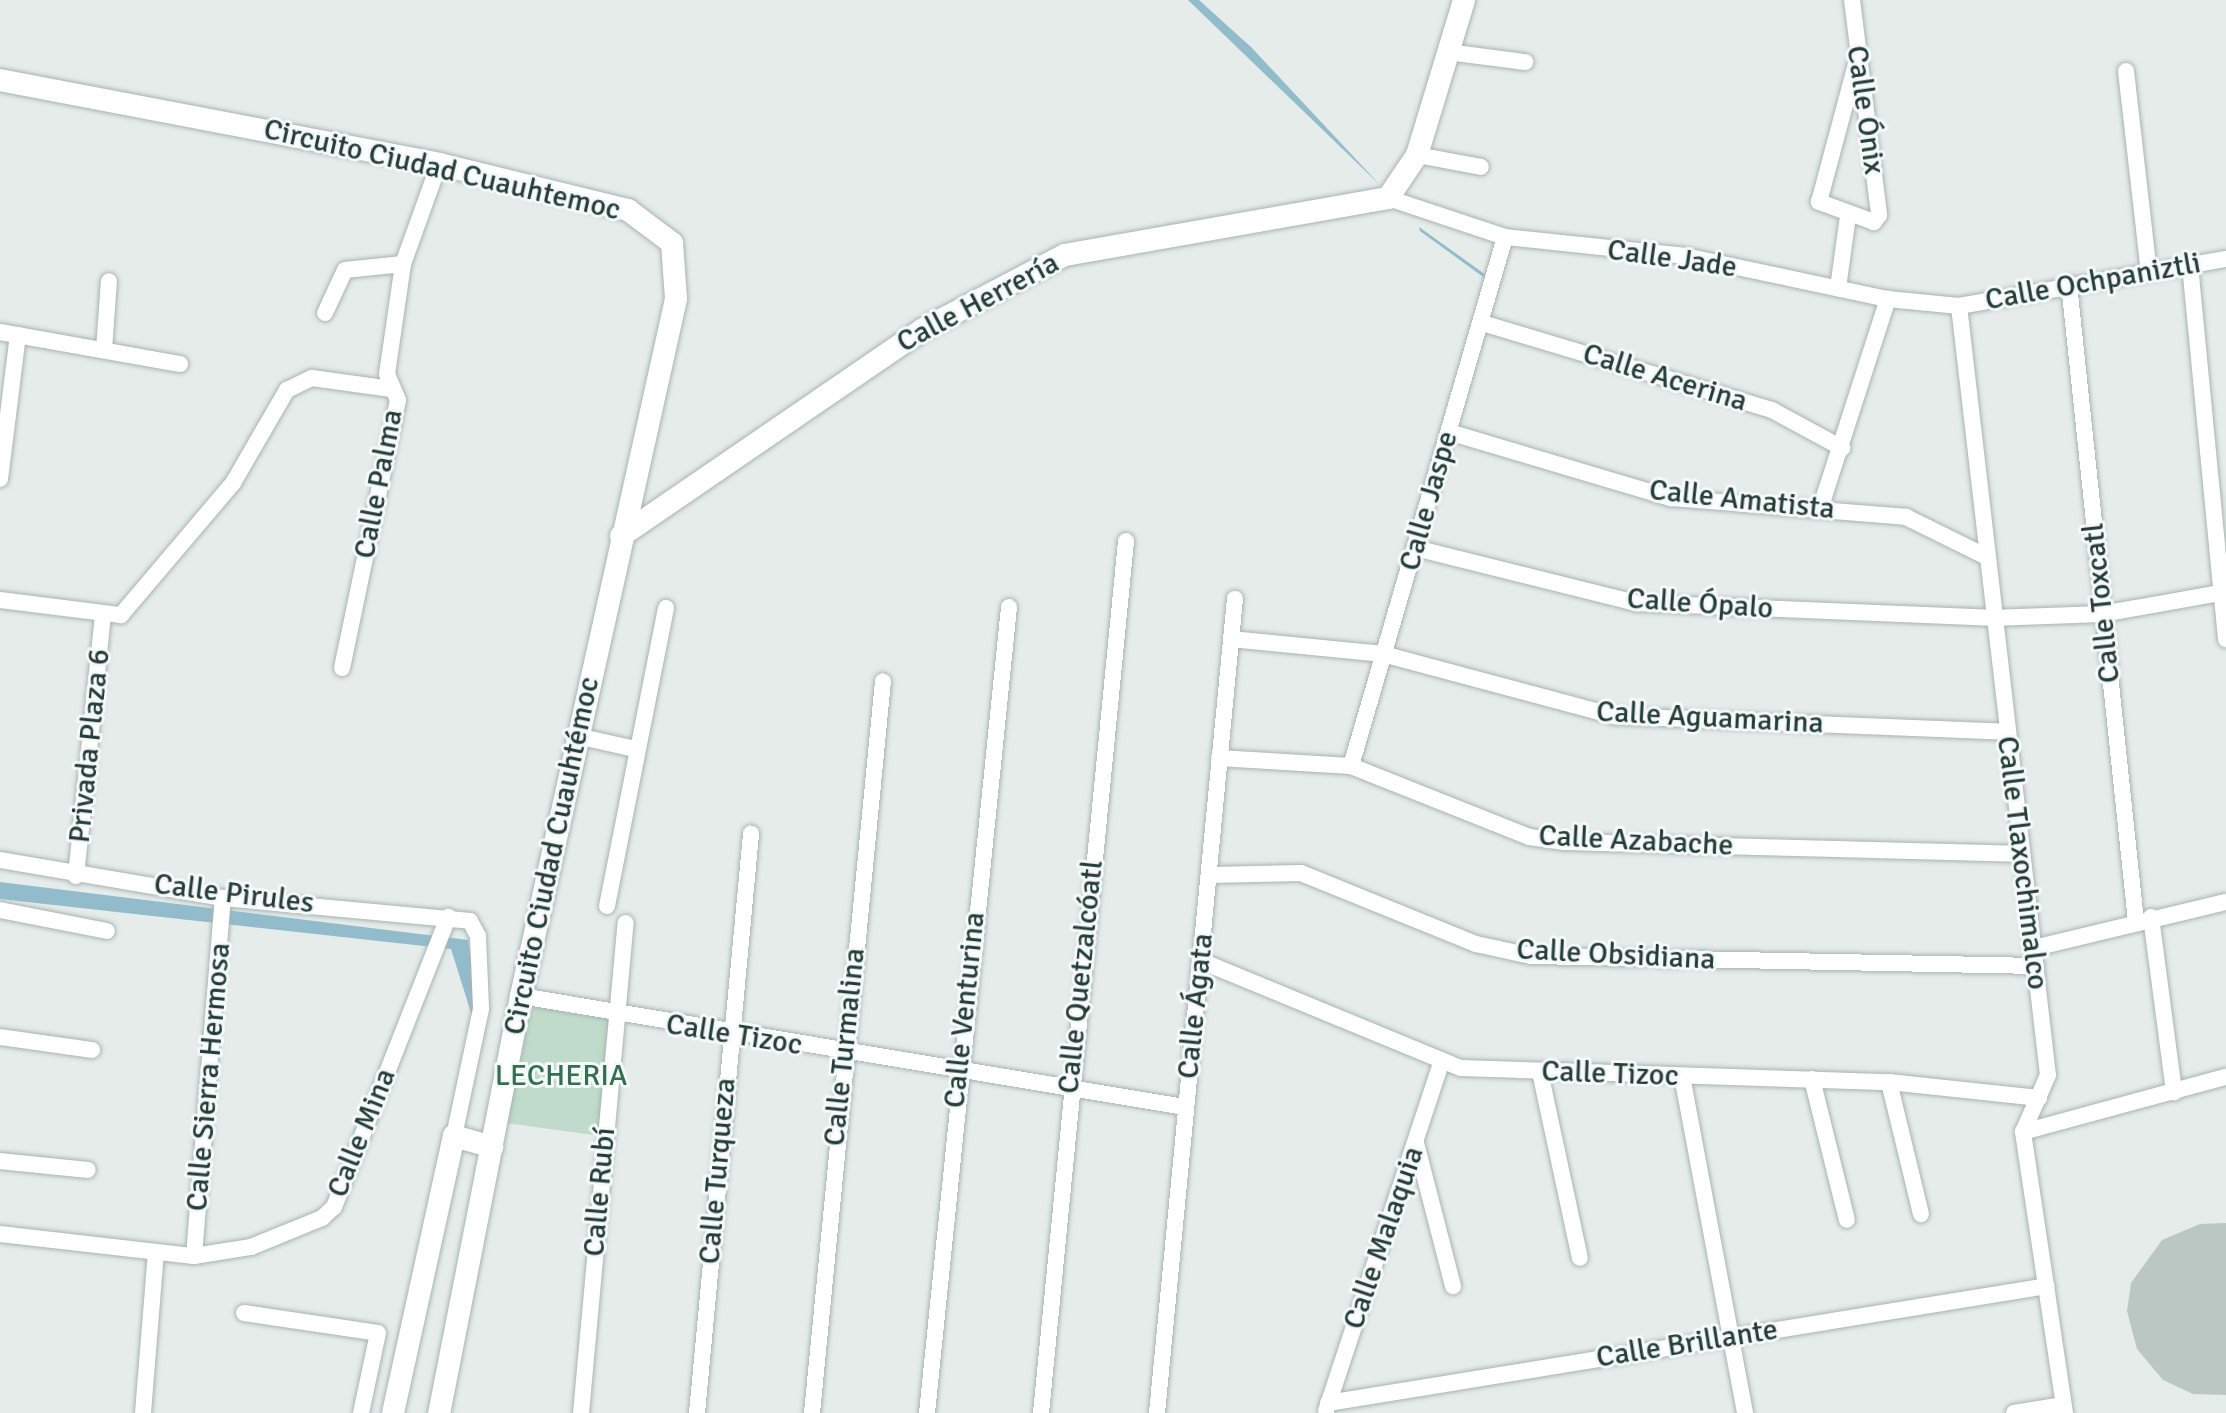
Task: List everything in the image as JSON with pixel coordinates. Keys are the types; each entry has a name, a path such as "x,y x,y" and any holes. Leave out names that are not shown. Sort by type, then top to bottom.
{"main road":[{"path":"1388,198 1417,155 1464,0"},
{"name":"Circuito Ciudad Cuauhtemoc","path":"0,80 439,164 628,210 672,243 676,299 621,536"},
{"name":"Calle Herrería","path":"621,536 922,330 1065,255 1388,198"},
{"name":"Circuito Ciudad Cuauhtémoc","path":"439,1413 521,996 621,536"},
{"path":"393,1413 454,1136 492,1147"}],"street":[{"name":"Calle Ónix","path":"1848,216 1878,220 1852,0"},
{"path":"1448,52 1525,62"},
{"path":"1838,288 1848,216 1823,206 1818,194 1857,60"},
{"path":"2126,71 2149,272"},
{"path":"1417,155 1481,167"},
{"name":"Calle Palma","path":"342,668 398,400 387,374 403,264 439,164"},
{"name":"Calle Jade","path":"1388,198 1505,237 1685,256 1888,299 1959,306"},
{"name":"Calle Jaspe","path":"1351,766 1505,237"},
{"name":"Calle Ochpaniztli","path":"1959,306 2069,284 2226,259"},
{"path":"325,313 345,270 403,264"},
{"path":"2190,265 2224,592 2226,639"},
{"path":"104,350 109,281"},
{"name":"Calle Toxcatl","path":"2069,284 2102,614 2143,919 2174,1092"},
{"path":"1821,506 1888,299"},
{"name":"Calle Tlaxochimalco","path":"1959,306 2018,854 2034,948 2048,1075 2023,1132"},
{"name":"Calle Acerina","path":"1482,323 1772,410 1842,448"},
{"path":"0,332 180,364"},
{"path":"0,479 18,335"},
{"path":"0,600 103,615 136,605 233,483 298,381 391,389"},
{"name":"Calle Amatista","path":"1449,432 1671,498 1821,506 1917,520 1985,556"},
{"name":"Calle Quetzalcóatl","path":"1041,1413 1070,1087 1126,541"},
{"name":"Calle Ópalo","path":"1415,548 1636,603 1991,618 2102,614 2224,592"},
{"name":"Calle Ágata","path":"1157,1413 1235,599"},
{"name":"Calle Venturina","path":"927,1413 958,1070 1009,607"},
{"path":"607,906 635,749 666,608"},
{"name":"Privada Plaza 6","path":"76,876 103,615"},
{"name":"Calle Aguamarina","path":"1231,639 1383,654 1615,716 2005,732"},
{"name":"Calle Turmalina","path":"812,1413 843,1053 883,681"},
{"path":"577,736 635,749"},
{"name":"Calle Azabache","path":"1219,758 1351,766 1553,840 2018,854"},
{"name":"Calle Turqueza","path":"697,1413 729,1035 751,834"},
{"name":"Calle Pirules","path":"0,860 223,902 445,925 470,921 478,936 481,1009 454,1136"},
{"name":"Calle Obsidiana","path":"1210,875 1301,873 1476,944 1531,956 2036,966"},
{"name":"Calle Sierra Hermosa","path":"194,1256 223,902"},
{"path":"2034,948 2143,919 2226,902"},
{"path":"0,910 107,931"},
{"name":"Calle Rubí","path":"581,1413 615,1015 626,923"},
{"name":"Calle Mina","path":"0,1234 194,1256 251,1247 334,1207 445,925"},
{"name":"Calle Tizoc","path":"1201,961 1441,1063 1540,1072 1889,1082 2039,1098"},
{"name":"Calle Tizoc","path":"521,996 729,1035 1184,1107"},
{"path":"0,1037 92,1050"},
{"name":"Calle Malaquia","path":"1327,1408 1441,1063"},
{"path":"1540,1072 1580,1258"},
{"path":"1682,1076 1745,1413"},
{"path":"2014,1413 2064,1409 2023,1132 2226,1077"},
{"path":"1812,1079 1847,1220"},
{"path":"1889,1082 1921,1214"},
{"path":"1416,1143 1453,1286"},
{"path":"0,1161 88,1170"},
{"path":"143,1413 156,1253"},
{"name":"Calle Brillante","path":"1327,1408 1731,1337 2047,1286"},
{"path":"244,1313 378,1333 361,1413"}],"green space":[{"name":"LECHERIA","path":"525,1000 618,1016 608,1137 498,1122"}],"water":[{"path":"1188,0 1199,0 1252,48 1380,185"},
{"path":"1419,227 1486,275 1486,279 1420,231"},
{"path":"0,882 468,940 479,1009 473,1019 451,949 0,899"}],"building":[{"path":"2226,1223 2226,1395 2193,1394 2163,1380 2137,1349 2127,1311 2131,1283 2162,1240 2200,1224"}]}
